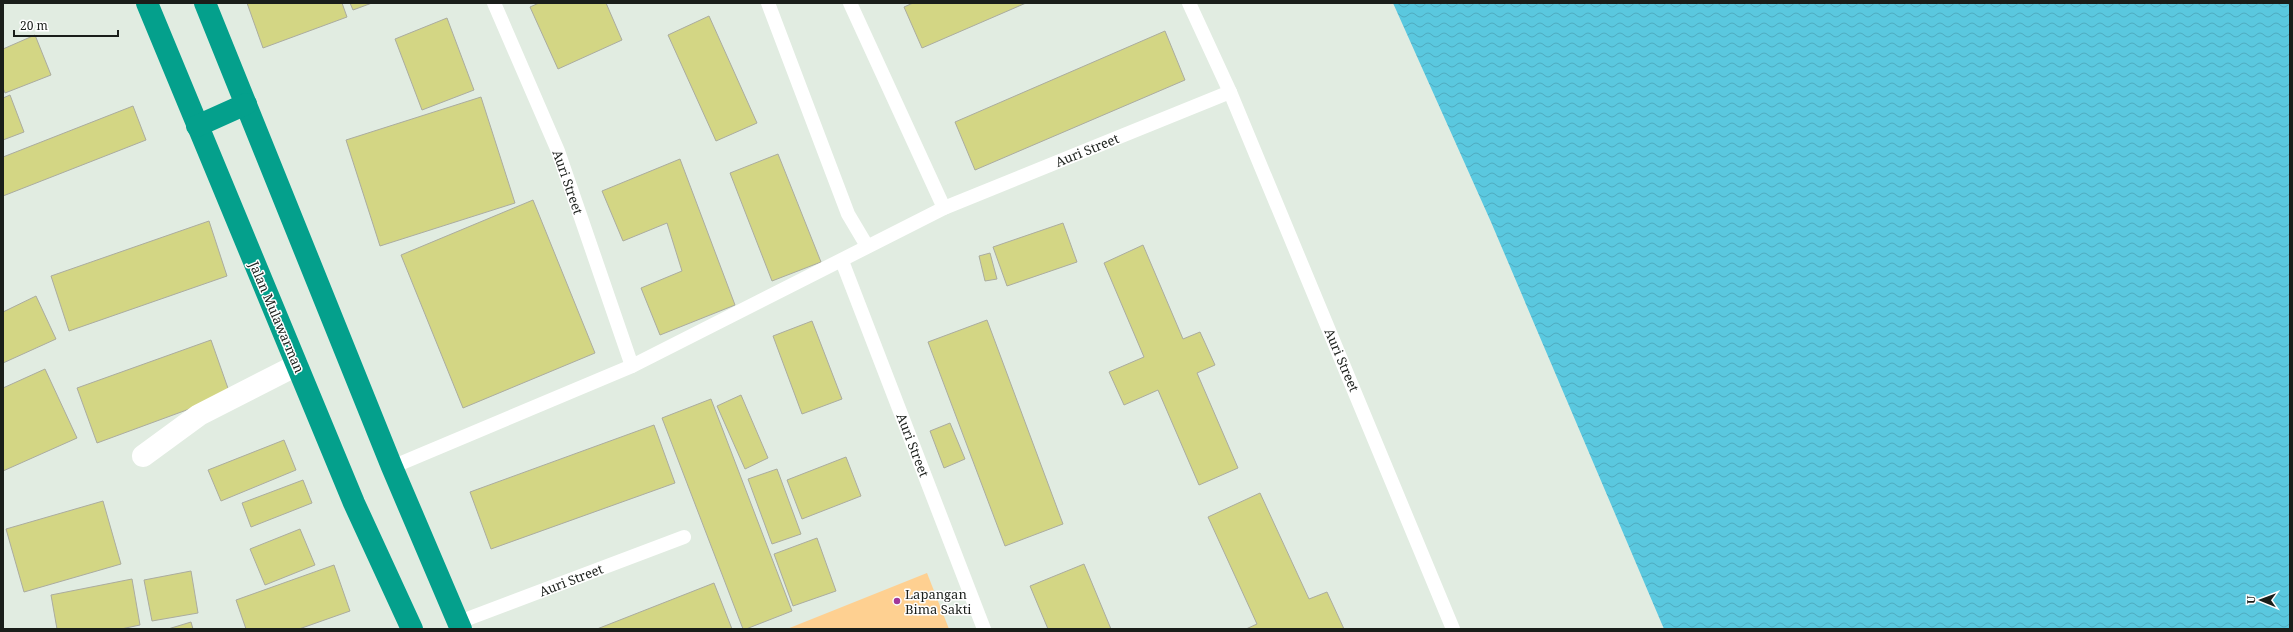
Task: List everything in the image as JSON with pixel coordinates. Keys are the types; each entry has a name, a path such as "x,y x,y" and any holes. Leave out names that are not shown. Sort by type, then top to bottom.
{"highway":[{"name":"Jalan Mulawarman","path":"147,3 354,503 412,629"},
{"path":"205,3 392,467 460,626"},
{"path":"197,126 246,104"}],"street":[{"path":"143,456 199,415 297,366"}],"lane":[{"name":"Auri Street","path":"494,3 558,151 632,366"},
{"path":"768,3 848,214 867,246"},
{"path":"850,3 944,208"},
{"name":"Auri Street","path":"1189,3 1230,92 1453,629"},
{"name":"Auri Street","path":"392,467 632,366 842,261 867,246 944,208 1230,92"},
{"name":"Auri Street","path":"842,261 984,629"},
{"name":"Auri Street","path":"460,626 684,537"}],"shaded area":[{"name":"Lapangan Bima Sakti","path":"927,573 949,629 787,629"}],"water":[{"path":"1393,3 2290,3 2290,629 1664,629 1491,222"}],"building":[{"path":"247,3 342,3 347,17 263,48"},
{"path":"350,3 372,3 353,10"},
{"path":"539,3 606,3 622,40 558,69 530,7"},
{"path":"913,3 1026,3 922,48 904,7"},
{"path":"709,16 757,123 716,141 668,35"},
{"path":"447,18 474,90 422,110 395,39"},
{"path":"1165,31 1185,80 975,170 955,122"},
{"path":"35,35 51,75 5,93 3,88 3,49"},
{"path":"10,95 24,132 3,140 3,98"},
{"path":"481,97 515,203 380,246 346,140"},
{"path":"133,106 146,140 3,196 3,157"},
{"path":"778,154 821,262 772,281 730,173"},
{"path":"680,159 735,305 660,335 641,288 682,271 667,223 623,241 602,191"},
{"path":"533,200 595,353 463,408 401,255"},
{"path":"209,221 227,276 69,331 51,276"},
{"path":"1063,223 1077,262 1007,286 993,247"},
{"path":"1143,245 1183,339 1200,332 1215,365 1197,373 1238,468 1199,485 1158,390 1124,405 1109,372 1144,357 1104,263"},
{"path":"990,253 997,279 985,281 979,256"},
{"path":"36,296 56,339 3,363 3,312"},
{"path":"987,320 1063,524 1005,546 928,342"},
{"path":"812,321 842,399 802,414 773,336"},
{"path":"211,340 230,394 97,443 77,388"},
{"path":"45,369 77,438 3,471 3,388"},
{"path":"741,395 768,458 745,469 717,406"},
{"path":"711,399 792,611 746,629 743,629 662,418"},
{"path":"950,423 965,459 944,468 930,431"},
{"path":"654,425 675,483 491,549 470,492"},
{"path":"284,440 296,470 221,501 208,470"},
{"path":"846,457 861,496 802,519 787,480"},
{"path":"777,469 801,534 772,544 748,479"},
{"path":"303,480 312,503 251,527 242,503"},
{"path":"1260,493 1309,599 1327,592 1344,629 1246,629 1257,624 1208,517"},
{"path":"103,501 121,564 24,592 6,529"},
{"path":"300,529 315,565 265,585 250,549"},
{"path":"817,538 836,591 793,606 774,554"},
{"path":"1084,564 1111,629 1048,629 1030,586"},
{"path":"334,565 350,611 299,629 246,629 236,600"},
{"path":"191,571 198,613 152,621 144,580"},
{"path":"132,579 140,625 121,629 57,629 51,595"},
{"path":"714,583 732,629 597,629"},
{"path":"191,622 193,629 168,629"}],"place":[{"name":"Lapangan Bima Sakti","path":"897,601"}]}
